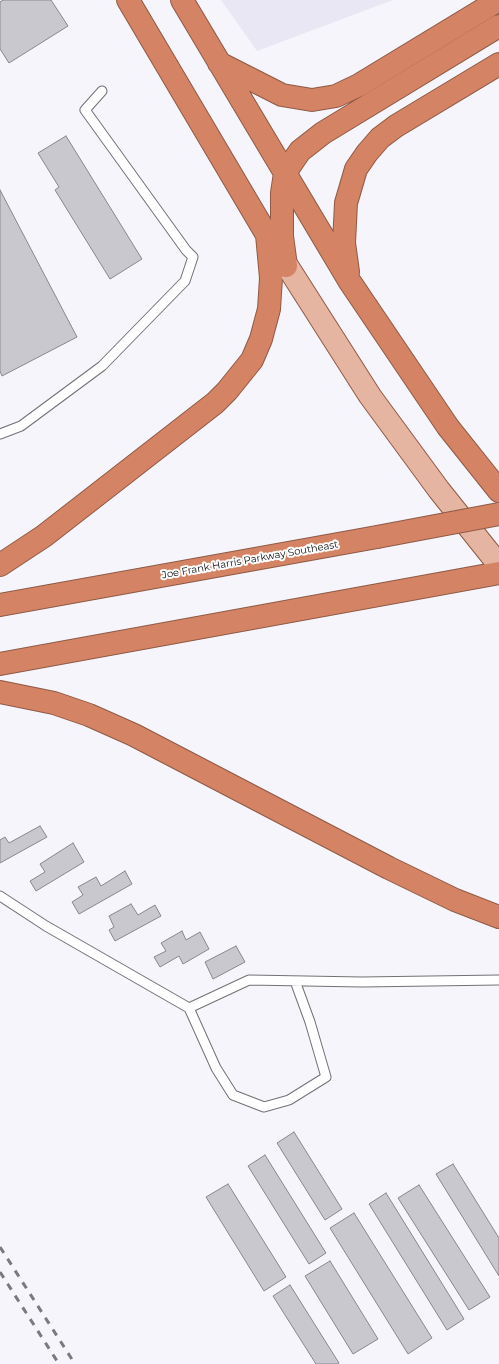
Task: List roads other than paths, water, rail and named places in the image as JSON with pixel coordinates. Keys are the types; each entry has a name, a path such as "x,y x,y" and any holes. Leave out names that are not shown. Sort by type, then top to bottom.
{"highway":[{"path":"0,564 44,536 215,403 252,360 261,339 269,309 271,278 268,235 128,0"},
{"path":"182,0 350,282 448,427 499,492"},
{"path":"219,63 282,95 312,100 336,96 359,85 499,0"},
{"path":"286,266 282,236 282,193 285,173 300,152 323,133 499,26"},
{"path":"350,282 344,243 346,203 356,169 380,138 396,126 499,64"},
{"name":"Joe Frank Harris Parkway Southeast","path":"0,606 499,514"},
{"path":"0,664 499,573"},
{"path":"0,692 54,703 102,720 214,776 389,868 455,900 499,917"}],"main road":[{"path":"268,235 286,266 370,396 435,484 499,565"}],"lane":[{"path":"0,434 21,426 102,366 186,281 193,256 186,250 85,110 102,91"},
{"path":"0,896 46,926 189,1008 216,1068 233,1095 264,1107 289,1100 326,1076 310,1022 295,981"},
{"path":"189,1008 249,980 499,980"}],"railway":[{"path":"0,1247 75,1364"},
{"path":"0,1272 59,1364"}]}
